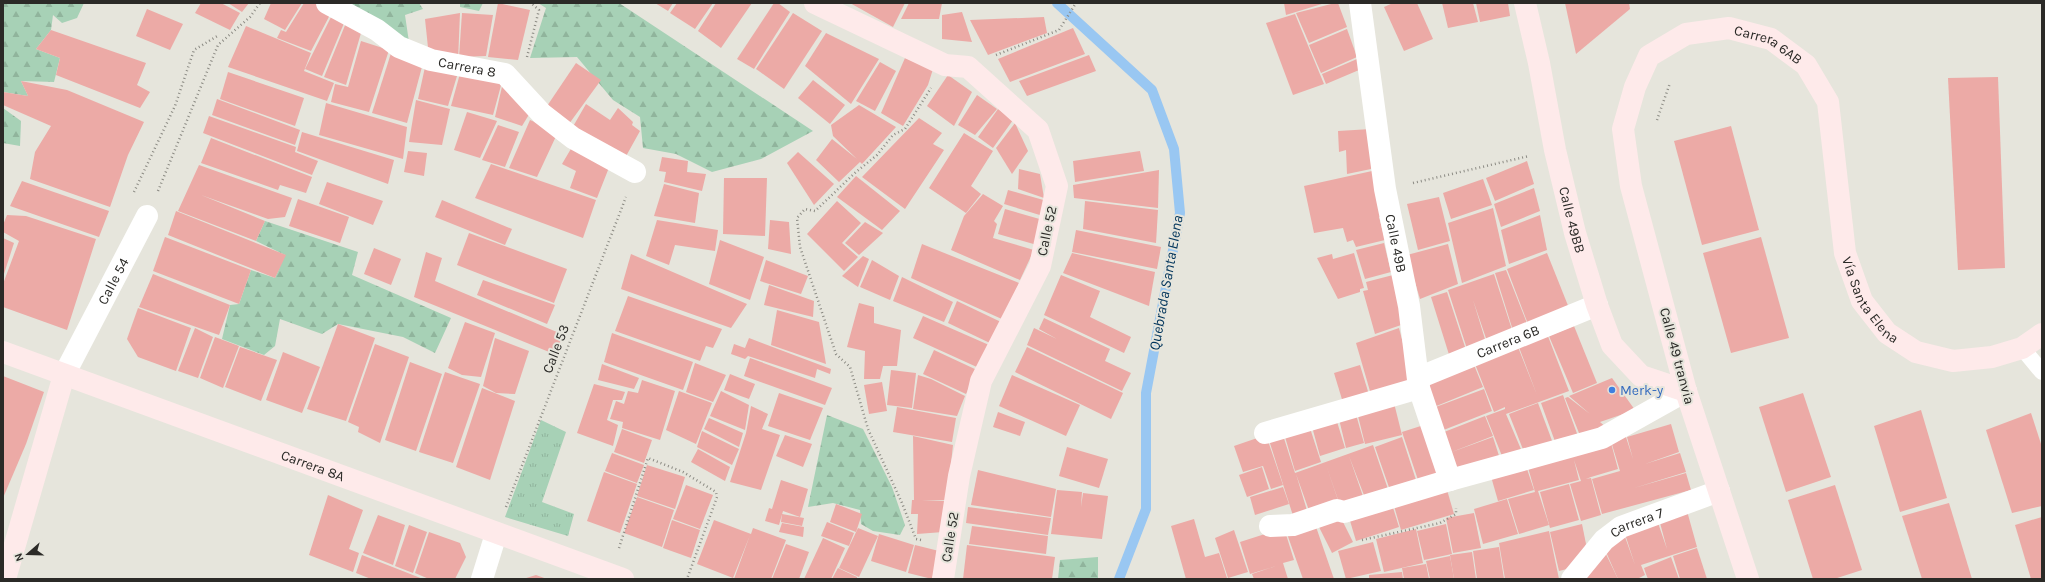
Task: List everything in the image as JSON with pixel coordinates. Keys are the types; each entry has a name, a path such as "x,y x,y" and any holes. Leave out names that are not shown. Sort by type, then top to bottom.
{"street":[{"name":"Carrera 8","path":"327,3 377,30 399,47 425,58 505,74 542,114 573,138 636,172"},
{"path":"815,3 945,65 968,67"},
{"name":"Calle 49B","path":"1360,3 1376,109 1385,189 1409,306 1419,383 1450,480"},
{"name":"Calle 49BB","path":"1525,3 1539,63 1555,150 1575,233 1597,306 1612,345 1641,376 1686,391"},
{"name":"Carrera 6AB","path":"1623,130 1635,87 1649,56 1686,34 1729,28 1771,39 1806,65 1828,102"},
{"name":"Calle 52","path":"944,579 959,476 981,381 1040,266 1057,186 1038,130 968,67"},
{"name":"Vía Santa Elena","path":"1828,102 1845,253 1862,302 1887,333 1916,352 1953,361 1992,357 2022,348 2042,334"},
{"name":"Calle 49 tranvia","path":"1623,130 1631,186 1686,391 1748,579"},
{"name":"Calle 54","path":"5,579 64,374 147,216"},
{"name":"Carrera 6B","path":"1265,432 1419,383 1597,306"},
{"name":"Carrera 8A","path":"3,352 616,577"},
{"path":"1270,526 1293,525 1336,510 1344,512 1450,480 1602,438 1686,391"},
{"name":"Carrera 7","path":"1572,579 1604,540 1621,527 1719,491"},
{"path":"482,579 496,534"}],"lane":[{"path":"2022,348 2042,372"}],"path":[{"path":"147,216 218,45 250,17 260,3"},
{"path":"505,74 526,62 539,10 531,3"},
{"path":"968,67 1059,30 1076,3"},
{"path":"130,198 176,106 194,50 219,34"},
{"path":"945,65 905,129 893,136 877,155 856,172 815,211 804,209 797,218 800,246 836,354 850,367 868,429 902,503 916,539 949,543"},
{"path":"1656,122 1670,81"},
{"path":"1385,189 1555,150"},
{"name":"Calle 53","path":"496,534 636,172"},
{"path":"616,577 648,458 684,472 716,492 717,497 687,579"},
{"path":"1362,540 1440,523 1456,514 1450,480"}],"green space":[{"path":"3,3 84,3 77,18 62,23 53,15 51,30 36,49 60,58 54,82 21,81 28,96 3,92"},
{"path":"339,3 419,3 423,9 405,15 410,49"},
{"path":"460,3 483,3 479,11 460,7"},
{"path":"538,3 619,3 813,131 761,159 712,172 676,154 643,148 640,117 613,100 577,57 530,58 546,8"},
{"path":"3,108 21,121 20,146 3,143"},
{"path":"265,221 358,252 352,275 451,318 435,353 403,337 338,324 322,334 280,319 275,346 264,355 222,339 230,305 239,304 251,270 275,278 285,255 256,241"},
{"path":"827,415 863,429 892,487 905,525 900,535 873,531 861,524 860,510 833,503 808,507"},
{"path":"541,420 566,432 542,502 574,514 568,536 505,517"},
{"path":"1098,557 1098,579 1058,579 1060,560"}],"building":[{"path":"201,3 221,3 240,13 230,30 195,13"},
{"path":"228,3 249,3 242,12"},
{"path":"271,3 302,3 285,30 264,19"},
{"path":"304,3 317,3 332,11 311,51 277,38 281,30 286,32"},
{"path":"498,3 530,10 518,60 488,57"},
{"path":"655,3 673,3 668,11"},
{"path":"677,3 713,3 695,29 670,13"},
{"path":"716,3 752,3 721,48 698,31"},
{"path":"774,3 778,3 790,12 754,69 737,59"},
{"path":"850,3 905,3 893,27"},
{"path":"909,3 942,3 939,19 901,19"},
{"path":"1284,3 1325,3 1286,15"},
{"path":"1338,3 1347,27 1309,43 1296,13"},
{"path":"1393,3 1417,3 1433,39 1404,51 1384,7"},
{"path":"1442,3 1473,3 1478,22 1448,28"},
{"path":"1476,3 1508,3 1510,16 1480,22"},
{"path":"1565,3 1629,3 1630,9 1576,54"},
{"path":"147,9 183,24 170,50 136,36"},
{"path":"334,11 347,16 322,76 305,69"},
{"path":"962,12 972,42 942,39 942,15"},
{"path":"460,13 458,61 429,57 425,19"},
{"path":"462,13 493,15 486,56 459,57"},
{"path":"793,13 822,31 784,89 756,69"},
{"path":"1295,14 1324,84 1293,95 1266,23"},
{"path":"1044,17 1047,33 988,55 970,20"},
{"path":"348,18 363,26 346,85 324,77"},
{"path":"246,26 311,53 304,71 334,83 327,101 228,67"},
{"path":"1073,28 1085,54 1010,82 998,59"},
{"path":"1347,29 1357,57 1321,73 1309,45"},
{"path":"51,30 146,63 137,85 150,92 140,108 56,75 60,58 36,49"},
{"path":"826,33 879,59 851,104 805,66"},
{"path":"361,41 389,50 369,112 331,102 335,84 348,87"},
{"path":"392,50 423,63 407,123 372,113"},
{"path":"1089,55 1096,71 1027,96 1019,81"},
{"path":"905,58 933,69 928,85 903,126 881,113"},
{"path":"1357,59 1359,70 1326,84 1322,74"},
{"path":"880,62 896,71 875,111 856,101"},
{"path":"576,63 601,80 566,128 543,112"},
{"path":"425,67 457,76 448,106 418,99"},
{"path":"461,70 503,78 493,115 451,106"},
{"path":"228,72 304,98 295,126 220,99"},
{"path":"948,75 972,92 954,126 927,106"},
{"path":"1998,77 2005,268 1958,270 1948,78"},
{"path":"504,78 533,108 522,126 495,117"},
{"path":"813,80 845,105 830,124 798,98"},
{"path":"21,81 67,90 144,122 128,155 110,207 30,179 35,152 51,126 3,105 3,92 28,96"},
{"path":"977,95 997,109 975,135 958,125"},
{"path":"217,99 300,130 295,145 212,115"},
{"path":"416,100 450,109 442,145 409,142"},
{"path":"326,103 407,127 403,159 319,135"},
{"path":"586,104 610,120 618,108 633,122 632,125 640,131 625,158 571,130"},
{"path":"859,105 896,127 862,164 860,162 839,182 816,160 832,139 857,159 833,136 831,125"},
{"path":"998,109 1013,120 993,148 978,137"},
{"path":"467,112 497,121 480,158 454,150"},
{"path":"209,116 296,147 295,152 318,161 312,175 203,133"},
{"path":"919,118 942,133 933,144 944,150 905,209 862,177"},
{"path":"530,120 558,132 537,177 509,168"},
{"path":"1015,123 1028,151 1012,174 996,148"},
{"path":"498,125 519,132 505,167 482,160"},
{"path":"1731,126 1759,230 1702,245 1674,141"},
{"path":"1371,129 1371,169 1347,174 1346,150 1339,152 1338,131"},
{"path":"302,132 394,160 388,184 297,151"},
{"path":"964,133 993,151 971,186 981,194 966,213 929,188"},
{"path":"211,138 312,177 306,193 280,185 278,190 201,163"},
{"path":"572,147 610,165 597,198 570,188 576,171 562,164"},
{"path":"408,151 427,153 424,176 404,172"},
{"path":"1140,151 1144,171 1075,182 1073,161"},
{"path":"798,152 834,184 814,205 787,163"},
{"path":"662,157 688,161 687,172 706,174 702,191 664,182 666,172 659,171"},
{"path":"1527,161 1534,184 1495,201 1486,178"},
{"path":"491,164 596,200 583,238 475,198"},
{"path":"199,165 292,198 285,217 268,219 201,195 265,221 256,241 178,211"},
{"path":"1019,169 1040,174 1044,198 1018,189"},
{"path":"1159,170 1158,208 1074,198 1073,185"},
{"path":"1372,171 1383,216 1379,217 1385,240 1356,247 1353,240 1347,242 1343,228 1314,233 1304,186"},
{"path":"856,176 900,211 882,230 837,197"},
{"path":"724,178 767,178 765,236 723,234"},
{"path":"1483,179 1492,205 1451,219 1443,193"},
{"path":"22,181 109,211 99,237 10,206"},
{"path":"327,182 383,201 373,225 319,204"},
{"path":"664,184 699,193 695,223 654,216"},
{"path":"1534,188 1540,211 1501,227 1494,204"},
{"path":"1008,190 1047,201 1043,216 1004,204"},
{"path":"983,194 1003,206 994,221 997,224 993,238 1034,250 1020,280 951,250 964,216"},
{"path":"1439,197 1450,241 1418,250 1407,204"},
{"path":"298,199 349,217 340,243 289,226"},
{"path":"442,200 512,229 505,245 435,217"},
{"path":"837,201 861,223 842,243 858,257 844,271 807,234"},
{"path":"1085,201 1158,210 1156,243 1083,229"},
{"path":"1493,208 1506,266 1462,283 1448,223"},
{"path":"1005,209 1043,220 1037,245 998,234"},
{"path":"176,211 286,255 275,278 168,235"},
{"path":"7,215 26,216 96,239 67,330 3,307 3,284 19,241 3,232 3,225"},
{"path":"1540,215 1547,250 1509,264 1501,230"},
{"path":"657,220 718,230 715,251 675,245 669,265 646,256"},
{"path":"770,220 789,222 791,254 768,249"},
{"path":"865,222 883,233 859,255 845,243"},
{"path":"1076,230 1161,247 1157,269 1072,252"},
{"path":"469,233 567,269 554,303 457,265"},
{"path":"165,237 251,270 239,304 153,271"},
{"path":"1761,237 1789,338 1731,353 1703,253"},
{"path":"3,238 14,243 3,277"},
{"path":"720,240 764,257 750,300 709,284"},
{"path":"1384,243 1391,272 1365,279 1356,250"},
{"path":"922,244 1019,283 1004,320 911,278"},
{"path":"1448,244 1458,284 1420,299 1407,255"},
{"path":"374,248 401,259 391,285 364,274"},
{"path":"426,252 442,258 435,281 564,335 554,354 414,297"},
{"path":"1072,253 1155,272 1149,306 1063,273"},
{"path":"1354,253 1364,288 1360,289 1360,292 1338,299 1317,258 1332,254 1333,259"},
{"path":"1547,253 1569,308 1528,324 1507,269"},
{"path":"631,254 747,304 731,328 621,289"},
{"path":"863,256 869,259 858,287 842,276"},
{"path":"766,260 808,276 801,294 760,281"},
{"path":"872,260 899,276 890,300 860,287"},
{"path":"1506,270 1530,331 1515,337 1495,273"},
{"path":"153,274 230,305 219,335 139,307"},
{"path":"1494,274 1514,336 1488,344 1473,300 1488,349 1469,355 1448,290"},
{"path":"1061,275 1100,291 1090,317 1131,337 1124,353 1044,315"},
{"path":"1393,275 1404,324 1375,334 1363,291 1368,290 1366,282"},
{"path":"902,277 953,302 944,322 893,301"},
{"path":"483,280 555,305 547,324 477,295"},
{"path":"769,285 814,301 813,317 764,305"},
{"path":"1447,292 1468,356 1451,361 1431,297"},
{"path":"628,296 722,329 713,348 706,346 700,361 615,331"},
{"path":"957,301 1001,322 992,344 948,323"},
{"path":"859,303 874,307 874,323 901,330 897,366 883,366 880,379 864,379 865,351 847,347"},
{"path":"138,308 191,328 176,371 138,357 127,339"},
{"path":"777,310 819,322 826,364 771,345"},
{"path":"923,316 989,345 979,368 913,338"},
{"path":"1044,318 1110,349 1105,361 1131,373 1122,391 1027,345 1034,328 1057,339 1039,329"},
{"path":"465,322 495,333 481,377 462,375 448,368"},
{"path":"338,324 375,338 346,421 307,409"},
{"path":"1574,326 1597,383 1573,393 1549,336"},
{"path":"195,328 213,337 198,378 178,371"},
{"path":"1399,328 1414,386 1372,398 1356,343"},
{"path":"1546,331 1569,391 1506,414 1523,454 1504,461 1486,416 1505,409 1505,407 1494,412 1473,359 1516,342 1537,395 1517,342"},
{"path":"612,333 693,362 683,390 604,362"},
{"path":"215,337 239,346 223,388 200,378"},
{"path":"495,338 529,351 515,394 496,393 483,386"},
{"path":"749,338 831,369 830,374 817,369 815,378 748,356 745,359 731,354 734,344 745,348"},
{"path":"375,344 409,357 380,443 358,432 359,427 348,422"},
{"path":"240,347 277,360 261,401 225,387"},
{"path":"1027,347 1123,393 1111,419 1015,372"},
{"path":"934,350 977,370 966,394 923,374"},
{"path":"283,352 320,367 302,413 266,400"},
{"path":"750,358 832,388 825,405 744,376"},
{"path":"1472,360 1483,387 1434,407 1424,380"},
{"path":"410,362 442,374 416,451 385,440"},
{"path":"695,363 726,375 713,402 686,392"},
{"path":"602,364 639,378 634,389 598,380"},
{"path":"1360,365 1370,398 1344,406 1334,373"},
{"path":"891,370 916,373 912,408 887,405"},
{"path":"445,372 480,384 453,463 419,452"},
{"path":"730,374 755,384 749,399 724,390"},
{"path":"918,375 931,379 965,396 957,416 913,409"},
{"path":"1012,375 1080,405 1066,436 999,406"},
{"path":"3,376 44,392 26,444 3,498"},
{"path":"1612,378 1635,410 1600,422 1608,429 1581,438 1565,398 1568,397 1590,414 1569,396"},
{"path":"642,380 675,391 660,440 622,428 623,422 610,419 616,401 624,404 628,391 638,393"},
{"path":"882,382 887,411 869,414 864,385"},
{"path":"594,384 625,392 622,400 613,400 607,420 618,425 613,446 577,433"},
{"path":"482,388 515,401 490,480 456,467"},
{"path":"1484,389 1492,411 1441,431 1433,408"},
{"path":"679,391 712,403 696,444 666,430"},
{"path":"721,391 749,405 745,430 710,416"},
{"path":"779,393 823,408 810,440 768,426"},
{"path":"1803,393 1831,477 1786,492 1759,407"},
{"path":"1563,395 1579,439 1557,447 1541,403"},
{"path":"1393,399 1402,435 1365,444 1356,408"},
{"path":"1538,403 1554,446 1526,457 1509,414"},
{"path":"751,406 768,414 762,429 780,435 761,490 730,482 746,433"},
{"path":"897,407 956,418 952,442 893,432"},
{"path":"1921,410 1947,498 1900,512 1874,426"},
{"path":"1355,411 1364,443 1346,448 1338,415"},
{"path":"998,412 1025,422 1020,436 993,427"},
{"path":"2031,413 2042,447 2042,506 2012,513 1986,430"},
{"path":"1335,415 1345,448 1320,456 1311,423"},
{"path":"1485,416 1493,436 1449,453 1493,437 1501,462 1455,475 1439,434"},
{"path":"709,418 743,433 739,447 704,429"},
{"path":"1308,422 1321,462 1295,471 1283,430"},
{"path":"1427,424 1445,475 1419,483 1402,432"},
{"path":"1671,424 1679,452 1645,464 1680,453 1686,472 1634,488 1686,473 1691,490 1602,514 1592,479 1620,471 1610,438 1625,434 1633,459 1627,437"},
{"path":"622,429 652,440 644,463 614,452"},
{"path":"702,431 739,449 732,465 697,447"},
{"path":"1282,432 1295,473 1373,445 1390,495 1367,503 1349,456 1365,502 1342,511 1326,465 1340,506 1311,516 1296,474 1309,517 1295,522 1268,437"},
{"path":"785,435 812,444 803,467 776,456"},
{"path":"1266,435 1283,485 1271,489 1263,466 1243,472 1234,446"},
{"path":"913,436 953,445 947,500 922,500 946,501 943,532 917,534 918,514 911,514 912,500 914,500"},
{"path":"1402,437 1417,483 1391,493 1375,447"},
{"path":"1611,443 1618,469 1586,479 1591,478 1601,515 1581,521 1570,484 1581,481 1574,460 1579,480 1538,491 1549,525 1519,534 1508,499 1535,492 1527,464"},
{"path":"1067,447 1108,459 1099,488 1059,476"},
{"path":"698,449 730,467 725,481 691,462"},
{"path":"612,453 644,465 637,483 605,471"},
{"path":"1525,463 1534,490 1498,501 1490,473"},
{"path":"647,465 685,477 675,509 637,496"},
{"path":"1262,467 1269,489 1247,497 1239,475"},
{"path":"978,470 1056,489 1051,517 971,505"},
{"path":"604,472 637,484 620,533 587,521"},
{"path":"781,480 808,489 800,517 783,511 779,525 765,521 769,508 772,509"},
{"path":"1445,483 1454,514 1401,530 1392,499"},
{"path":"1569,484 1579,520 1550,528 1540,492"},
{"path":"686,485 713,495 700,529 673,519"},
{"path":"1835,485 1862,570 1834,579 1813,579 1788,500"},
{"path":"1283,487 1289,504 1255,515 1250,497"},
{"path":"1057,490 1082,492 1081,507 1083,493 1108,496 1102,539 1051,534"},
{"path":"328,495 363,510 349,549 359,553 353,572 309,555"},
{"path":"637,497 674,510 662,547 624,533"},
{"path":"1507,499 1518,534 1483,544 1474,509"},
{"path":"1391,501 1399,527 1356,541 1348,514"},
{"path":"1949,503 1972,579 1922,579 1902,516"},
{"path":"836,504 862,514 856,532 830,522"},
{"path":"968,507 1051,518 1048,535 966,523"},
{"path":"1337,510 1353,542 1332,553 1316,521"},
{"path":"1687,511 1697,547 1641,565 1645,575 1637,579 1618,579 1602,543 1624,534 1635,565 1624,531 1657,520 1667,549 1659,519"},
{"path":"1474,513 1481,548 1453,553 1446,518"},
{"path":"782,514 804,518 802,526 781,522"},
{"path":"378,515 405,525 393,565 363,553"},
{"path":"2042,517 2042,579 2031,579 2015,525"},
{"path":"1194,519 1205,557 1219,553 1227,578 1186,579 1171,526"},
{"path":"672,520 700,530 691,558 663,548"},
{"path":"714,520 751,534 753,528 786,540 771,579 734,579 750,535 733,578 697,564"},
{"path":"1314,521 1334,579 1303,579 1286,531"},
{"path":"827,522 854,533 849,546 821,536"},
{"path":"782,523 804,527 803,537 779,532"},
{"path":"1446,524 1452,554 1424,560 1417,531"},
{"path":"1582,524 1586,544 1579,566 1559,571 1550,532"},
{"path":"409,525 427,532 413,573 395,566"},
{"path":"972,526 1048,536 1046,554 969,544"},
{"path":"858,528 878,536 859,577 839,568"},
{"path":"1284,528 1294,560 1283,563 1288,579 1254,579 1252,574 1276,566 1250,574 1240,542"},
{"path":"1416,529 1423,563 1384,572 1376,539"},
{"path":"1234,530 1248,572 1228,578 1215,538"},
{"path":"1549,531 1559,579 1505,579 1499,543"},
{"path":"429,532 460,543 466,557 455,579 429,579 415,573"},
{"path":"879,534 914,545 906,572 871,561"},
{"path":"823,538 845,548 831,579 804,579"},
{"path":"1373,542 1381,571 1346,579 1338,551"},
{"path":"786,544 809,552 799,579 772,579"},
{"path":"915,545 939,551 932,579 908,573"},
{"path":"967,545 1055,557 1052,579 963,579"},
{"path":"1499,547 1504,579 1477,579 1473,551"},
{"path":"1603,548 1618,579 1589,579 1579,572"},
{"path":"1697,548 1707,579 1680,579 1673,556"},
{"path":"1472,552 1476,579 1454,579 1450,555"},
{"path":"362,555 423,579 371,579 356,573"},
{"path":"1450,556 1454,579 1430,579 1426,561"},
{"path":"1671,557 1679,579 1648,579 1644,568"},
{"path":"1426,564 1429,579 1404,579 1402,568"},
{"path":"838,568 857,577 857,579 832,579"},
{"path":"1402,572 1403,579 1369,579 1369,575"},
{"path":"536,575 547,579 523,579"}],"waterway":[{"name":"Quebrada Santa Elena","path":"1057,3 1152,90 1174,149 1180,213 1146,393 1146,509 1119,579"}],"place":[{"name":"Merk-y","path":"1612,390"}]}
